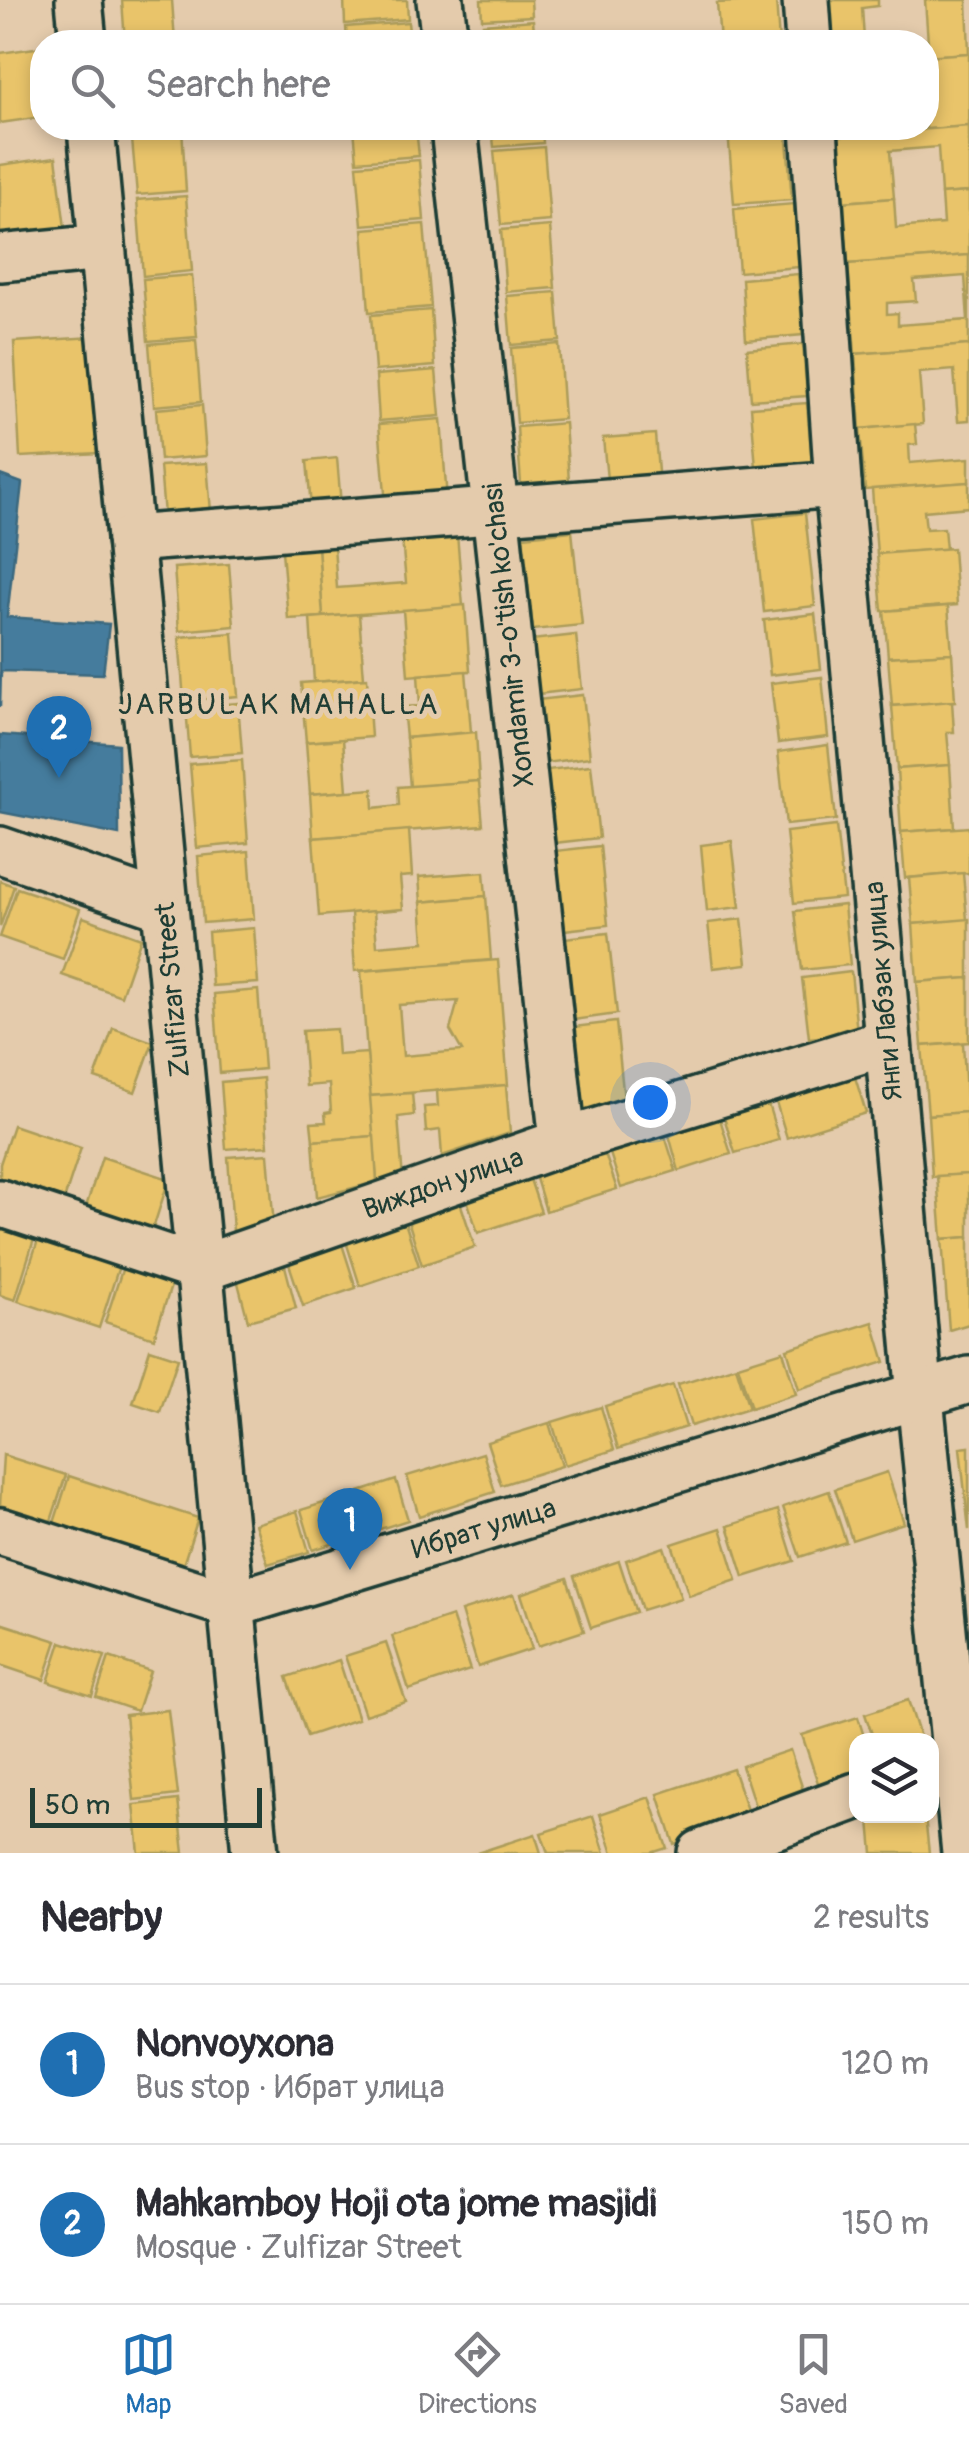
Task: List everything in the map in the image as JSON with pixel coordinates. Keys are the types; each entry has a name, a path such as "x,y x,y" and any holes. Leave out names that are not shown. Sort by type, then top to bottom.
{"street":[{"path":"78,0 81,30"},
{"path":"440,0 444,30"},
{"path":"806,0 808,30"},
{"name":"Zulfizar Street","path":"92,140 254,1853"},
{"name":"Xondamir 3-o'tish ko'chasi","path":"455,140 563,1142"},
{"name":"Янги Лабзак улица","path":"815,140 838,484 920,1397 943,1764 966,1853"},
{"path":"0,258 102,248"},
{"path":"130,539 838,484"},
{"path":"0,850 165,906"},
{"name":"Виждон улица","path":"200,1269 563,1142 888,1042"},
{"path":"0,1203 200,1269"},
{"name":"Ибрат улица","path":"231,1605 969,1380"},
{"path":"0,1530 231,1605"},
{"path":"701,1853 849,1799"}],"building: Homes":[{"path":"122,0 172,0 174,30 124,30"},
{"path":"344,0 407,0 408,19 345,24"},
{"path":"481,0 531,0 532,16 482,19"},
{"path":"776,0 778,30 719,30 717,3"},
{"path":"823,0 878,0 878,6 862,8 863,30 825,30"},
{"path":"925,0 967,0 969,53 939,55 939,30 927,30"},
{"path":"533,20 534,30 484,30 483,24"},
{"path":"408,22 409,30 346,30 346,27"},
{"path":"30,49 30,119 0,123 0,53"},
{"path":"969,53 969,126 939,128 939,55"},
{"path":"969,126 969,192 941,194 938,147 890,151 894,198 843,202 838,140 939,140 939,128"},
{"path":"132,140 183,140 186,191 137,195"},
{"path":"355,140 417,140 419,156 357,161"},
{"path":"493,140 543,140 543,143 494,147"},
{"path":"729,140 787,140 792,200 734,204"},
{"path":"544,147 550,221 501,225 494,151"},
{"path":"56,157 65,228 0,237 0,165"},
{"path":"419,160 424,220 362,225 357,165"},
{"path":"969,192 969,255 848,264 843,202 894,198 896,228 943,224 941,194"},
{"path":"186,196 192,271 143,276 137,200"},
{"path":"794,204 799,267 739,272 734,209"},
{"path":"424,224 431,307 369,312 363,229"},
{"path":"550,226 555,288 506,292 501,230"},
{"path":"969,255 969,345 855,354 848,264","holes":["965,276 968,320 898,325 898,313 887,314 887,303 916,301 914,280"]},
{"path":"798,274 803,335 746,340 742,279"},
{"path":"192,275 197,337 148,341 143,279"},
{"path":"556,292 560,341 511,345 507,296"},
{"path":"431,310 435,366 375,371 371,315"},
{"path":"93,337 100,453 20,457 14,342"},
{"path":"196,340 201,402 154,406 149,344"},
{"path":"559,344 564,419 517,423 511,348"},
{"path":"803,344 807,396 751,400 747,349"},
{"path":"969,345 969,420 958,421 954,370 919,373 923,424 860,429 855,354"},
{"path":"436,370 440,416 379,421 376,375"},
{"path":"807,403 813,475 757,480 751,407"},
{"path":"202,405 206,456 160,460 156,409"},
{"path":"441,419 447,500 386,505 379,424"},
{"path":"565,423 570,495 522,499 517,427"},
{"path":"915,424 917,444 909,445 910,463 969,458 969,482 865,490 860,429"},
{"path":"655,434 659,485 608,490 603,438"},
{"path":"337,458 342,517 312,519 307,461"},
{"path":"207,463 212,524 165,528 160,466"},
{"path":"969,482 969,507 924,511 926,529 944,528 946,549 877,554 872,489"},
{"path":"805,513 815,606 764,612 754,519"},
{"path":"572,531 582,625 533,630 523,536"},
{"path":"457,534 463,606 323,617 318,546 334,545 337,588 406,583 402,539"},
{"path":"318,548 323,617 288,619 282,551"},
{"path":"953,548 957,605 882,611 877,554"},
{"path":"229,564 234,626 179,631 174,568"},
{"path":"465,605 470,671 408,676 403,610"},
{"path":"948,606 952,653 888,657 884,611"},
{"path":"359,614 364,678 314,682 310,618"},
{"path":"815,614 821,669 770,675 764,620"},
{"path":"233,633 238,696 184,701 179,637"},
{"path":"576,635 582,689 537,694 531,640"},
{"path":"952,653 955,701 892,706 888,657"},
{"path":"466,671 471,732 406,738 403,707 420,706 418,675"},
{"path":"822,677 828,737 778,743 771,683"},
{"path":"367,678 371,737 306,742 301,683"},
{"path":"583,695 590,757 545,763 537,700"},
{"path":"952,701 954,732 947,732 950,765 897,769 892,706"},
{"path":"238,703 242,753 190,757 186,707"},
{"path":"476,732 479,781 410,787 406,738"},
{"path":"343,739 347,791 310,794 306,742"},
{"path":"828,745 836,820 786,825 778,752"},
{"path":"242,760 248,843 197,848 190,764"},
{"path":"591,765 599,838 554,843 547,770"},
{"path":"950,765 954,828 901,832 897,769"},
{"path":"479,781 483,825 313,838 310,794 373,789 374,808 399,805 398,787"},
{"path":"836,826 844,898 794,903 786,832"},
{"path":"969,827 969,873 905,878 901,832"},
{"path":"409,830 412,876 400,877 403,909 319,916 313,838"},
{"path":"732,841 740,907 707,911 701,845"},
{"path":"600,846 608,925 564,930 555,851"},
{"path":"249,851 254,919 203,923 198,856"},
{"path":"484,872 486,896 421,902 419,877"},
{"path":"963,873 967,920 913,924 909,878"},
{"path":"0,881 14,886 0,927"},
{"path":"17,888 80,909 63,959 0,937"},
{"path":"486,896 491,960 355,971 351,913 374,911 377,946 424,942 421,902"},
{"path":"844,905 850,965 802,970 795,911"},
{"path":"83,917 141,938 121,996 62,975"},
{"path":"742,919 747,964 713,968 708,923"},
{"path":"969,919 969,978 917,982 913,924"},
{"path":"254,928 258,983 212,986 208,932"},
{"path":"608,933 617,1014 573,1020 564,938"},
{"path":"498,960 508,1085 370,1096 361,971","holes":["458,1001 450,1030 462,1051 403,1056 399,1005"]},
{"path":"851,972 857,1033 809,1038 802,978"},
{"path":"969,978 969,1042 922,1046 917,982"},
{"path":"258,990 264,1069 220,1073 214,994"},
{"path":"616,1022 625,1110 583,1115 573,1027"},
{"path":"113,1028 153,1042 135,1092 95,1078"},
{"path":"336,1029 338,1055 367,1053 374,1136 313,1141 311,1123 326,1122 325,1113 331,1112 329,1084 306,1086 302,1031"},
{"path":"963,1043 967,1112 928,1115 922,1046"},
{"path":"855,1077 866,1113 787,1138 776,1102"},
{"path":"263,1078 268,1146 226,1149 221,1082"},
{"path":"506,1085 510,1133 442,1156 440,1130 426,1132 424,1107 438,1106 437,1091"},
{"path":"412,1093 414,1115 398,1117 403,1180 377,1182 370,1096"},
{"path":"768,1104 779,1140 735,1153 724,1117"},
{"path":"967,1112 969,1174 932,1177 928,1115"},
{"path":"720,1119 731,1154 679,1171 669,1135"},
{"path":"13,1125 81,1148 62,1206 0,1186 0,1164"},
{"path":"374,1136 377,1182 317,1197 313,1141"},
{"path":"665,1136 676,1171 621,1188 610,1153"},
{"path":"268,1154 274,1227 233,1231 228,1157"},
{"path":"605,1154 617,1189 546,1211 535,1175"},
{"path":"102,1157 169,1179 151,1235 84,1213"},
{"path":"526,1167 541,1212 478,1233 463,1188"},
{"path":"969,1174 969,1237 942,1239 937,1176"},
{"path":"459,1199 475,1247 422,1265 407,1217"},
{"path":"404,1219 419,1266 360,1286 345,1238"},
{"path":"0,1225 35,1236 15,1300 0,1295"},
{"path":"39,1237 120,1263 99,1328 18,1301"},
{"path":"969,1237 969,1324 949,1330 942,1239"},
{"path":"341,1241 356,1288 303,1306 287,1258"},
{"path":"124,1264 173,1280 154,1338 105,1322"},
{"path":"285,1266 296,1308 248,1321 237,1279"},
{"path":"873,1322 885,1362 799,1389 787,1349"},
{"path":"150,1349 178,1358 160,1412 133,1403"},
{"path":"783,1351 796,1394 751,1408 738,1365"},
{"path":"736,1366 749,1408 691,1426 678,1384"},
{"path":"673,1385 686,1427 618,1449 605,1406"},
{"path":"601,1407 614,1450 565,1465 552,1422"},
{"path":"549,1423 562,1466 501,1485 487,1442"},
{"path":"969,1447 969,1530 960,1448"},
{"path":"483,1453 495,1492 419,1516 407,1476"},
{"path":"3,1455 66,1475 51,1521 0,1505"},
{"path":"887,1472 904,1523 852,1540 835,1489"},
{"path":"69,1476 198,1518 183,1565 54,1523"},
{"path":"396,1480 408,1520 371,1532 359,1492"},
{"path":"829,1491 846,1542 800,1557 783,1507"},
{"path":"355,1493 367,1533 313,1550 301,1510"},
{"path":"778,1510 794,1561 744,1577 728,1526"},
{"path":"297,1511 309,1552 268,1564 255,1524"},
{"path":"721,1528 737,1580 689,1596 672,1544"},
{"path":"664,1547 681,1598 642,1610 626,1560"},
{"path":"619,1561 636,1613 591,1628 574,1576"},
{"path":"567,1578 584,1631 538,1646 521,1594"},
{"path":"514,1594 532,1649 478,1667 461,1611"},
{"path":"452,1616 470,1670 409,1690 392,1636"},
{"path":"0,1623 57,1641 44,1680 0,1665"},
{"path":"61,1642 105,1656 92,1696 48,1682"},
{"path":"386,1643 406,1702 365,1715 345,1656"},
{"path":"109,1657 150,1671 137,1711 96,1697"},
{"path":"339,1660 358,1719 307,1736 287,1677"},
{"path":"908,1700 919,1733 872,1733 865,1714"},
{"path":"168,1710 178,1795 134,1800 125,1715"},
{"path":"858,1717 863,1733 849,1733 849,1782 821,1792 802,1735"},
{"path":"790,1750 807,1802 759,1818 742,1766"},
{"path":"733,1769 750,1819 674,1844 658,1794"},
{"path":"650,1797 667,1848 651,1853 613,1853 600,1814"},
{"path":"178,1800 184,1853 139,1853 134,1805"},
{"path":"593,1816 605,1853 548,1853 541,1833"},
{"path":"870,1823 926,1823 929,1853 873,1853"},
{"path":"535,1834 541,1853 477,1853"}],"building: Public":[{"path":"0,475 22,483 7,617 109,624 103,674 1,671 0,707"},
{"path":"0,735 118,744 119,835 0,812"}],"place":[{"name":"Mahkamboy Hoji ota jome masjidi","path":"59,778"},
{"name":"Nonvoyxona","path":"350,1570"}],"district":[{"name":"JARBULAK MAHALLA","path":"279,704"}]}
